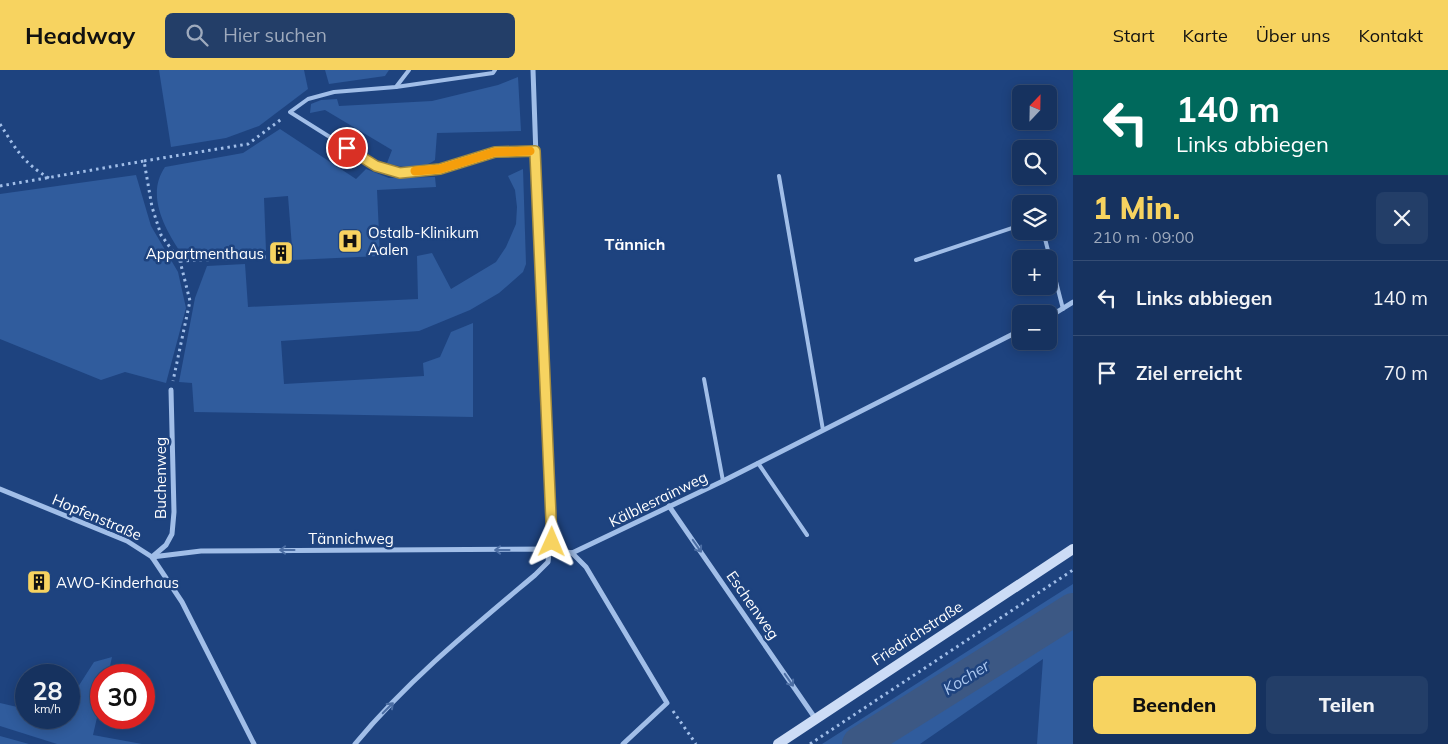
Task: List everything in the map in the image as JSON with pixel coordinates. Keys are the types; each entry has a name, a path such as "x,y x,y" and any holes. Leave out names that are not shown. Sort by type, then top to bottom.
{"main road":[{"name":"Friedrichstraße","path":"778,744 1073,549"}],"street":[{"path":"355,744 442,653 548,562 551,549 552,526 533,70"},
{"path":"1057,312 1073,302"},
{"name":"Kälblesrainweg","path":"572,553 758,463 1012,335"},
{"name":"Buchenweg","path":"152,557 166,545 172,534 174,512 171,390"},
{"name":"Hopfenstraße","path":"0,489 127,541 152,557 182,602 253,743"},
{"name":"Eschenweg","path":"669,506 815,718"},
{"path":"551,549 572,553 586,567 667,703 623,744"},
{"name":"Tännichweg","path":"152,557 179,552 201,551 551,549"}],"lane":[{"path":"396,88 408,70"},
{"path":"495,70 493,73 396,88 334,92 308,99 290,112 376,166 400,173 440,169 495,152 535,151"},
{"path":"779,176 823,430"},
{"path":"916,260 1012,228"},
{"path":"1045,240 1063,309"},
{"path":"704,379 723,480"},
{"path":"758,463 807,535"}],"path":[{"path":"0,186 248,144 290,112"},
{"path":"0,124 17,153 30,167 50,179"},
{"path":"144,161 152,208 161,235 180,262 190,301 171,390"},
{"path":"180,262 266,257"},
{"path":"810,744 1073,570"},
{"path":"667,703 696,744"}],"shaded area":[{"path":"159,70 304,70 308,89 259,126 226,138 171,147"},
{"path":"325,70 389,70 385,76 329,84"},
{"path":"518,77 521,131 437,133 435,160 418,167 406,167 387,163 392,150 325,110 310,113 311,104 321,100 337,99 339,106 432,101 498,85"},
{"path":"280,129 356,179 366,169 389,178 435,177 436,187 377,190 380,256 293,260 288,196 264,198 266,251 183,256 170,236 157,201 159,178 165,167 243,153"},
{"path":"523,169 526,264 523,272 499,293 470,310 419,331 281,341 284,384 424,376 423,363 440,357 451,332 473,323 473,417 194,412 192,383 179,382 195,298 207,266 245,264 248,307 418,299 417,256 432,253 451,289 496,262 506,247 516,224 517,207 515,190 508,176"},
{"path":"136,175 151,226 178,272 186,308 166,383 125,372 101,380 0,339 0,194"},
{"path":"1073,584 1073,744 1037,744 1043,659 920,744 822,744"},
{"path":"112,657 110,664 93,664"},
{"path":"90,668 90,729 94,729 93,735 142,744 57,744 0,726 0,703 15,706 15,729 80,729 80,684"},
{"path":"0,736 29,744 0,744"}],"waterway":[{"name":"Kocher","path":"859,744 1073,610"}],"slow traffic":[{"path":"415,171 440,169 495,152 530,151"}],"place":[{"name":"Ostalb-Klinikum Aalen","path":"350,241"},
{"name":"Appartmenthaus","path":"281,253"},
{"name":"AWO-Kinderhaus","path":"39,582"}],"district":[{"name":"Tännich","path":"635,244"}],"route":[{"path":"347,148 376,166 400,173 440,169 495,152 535,151 552,542"}]}
